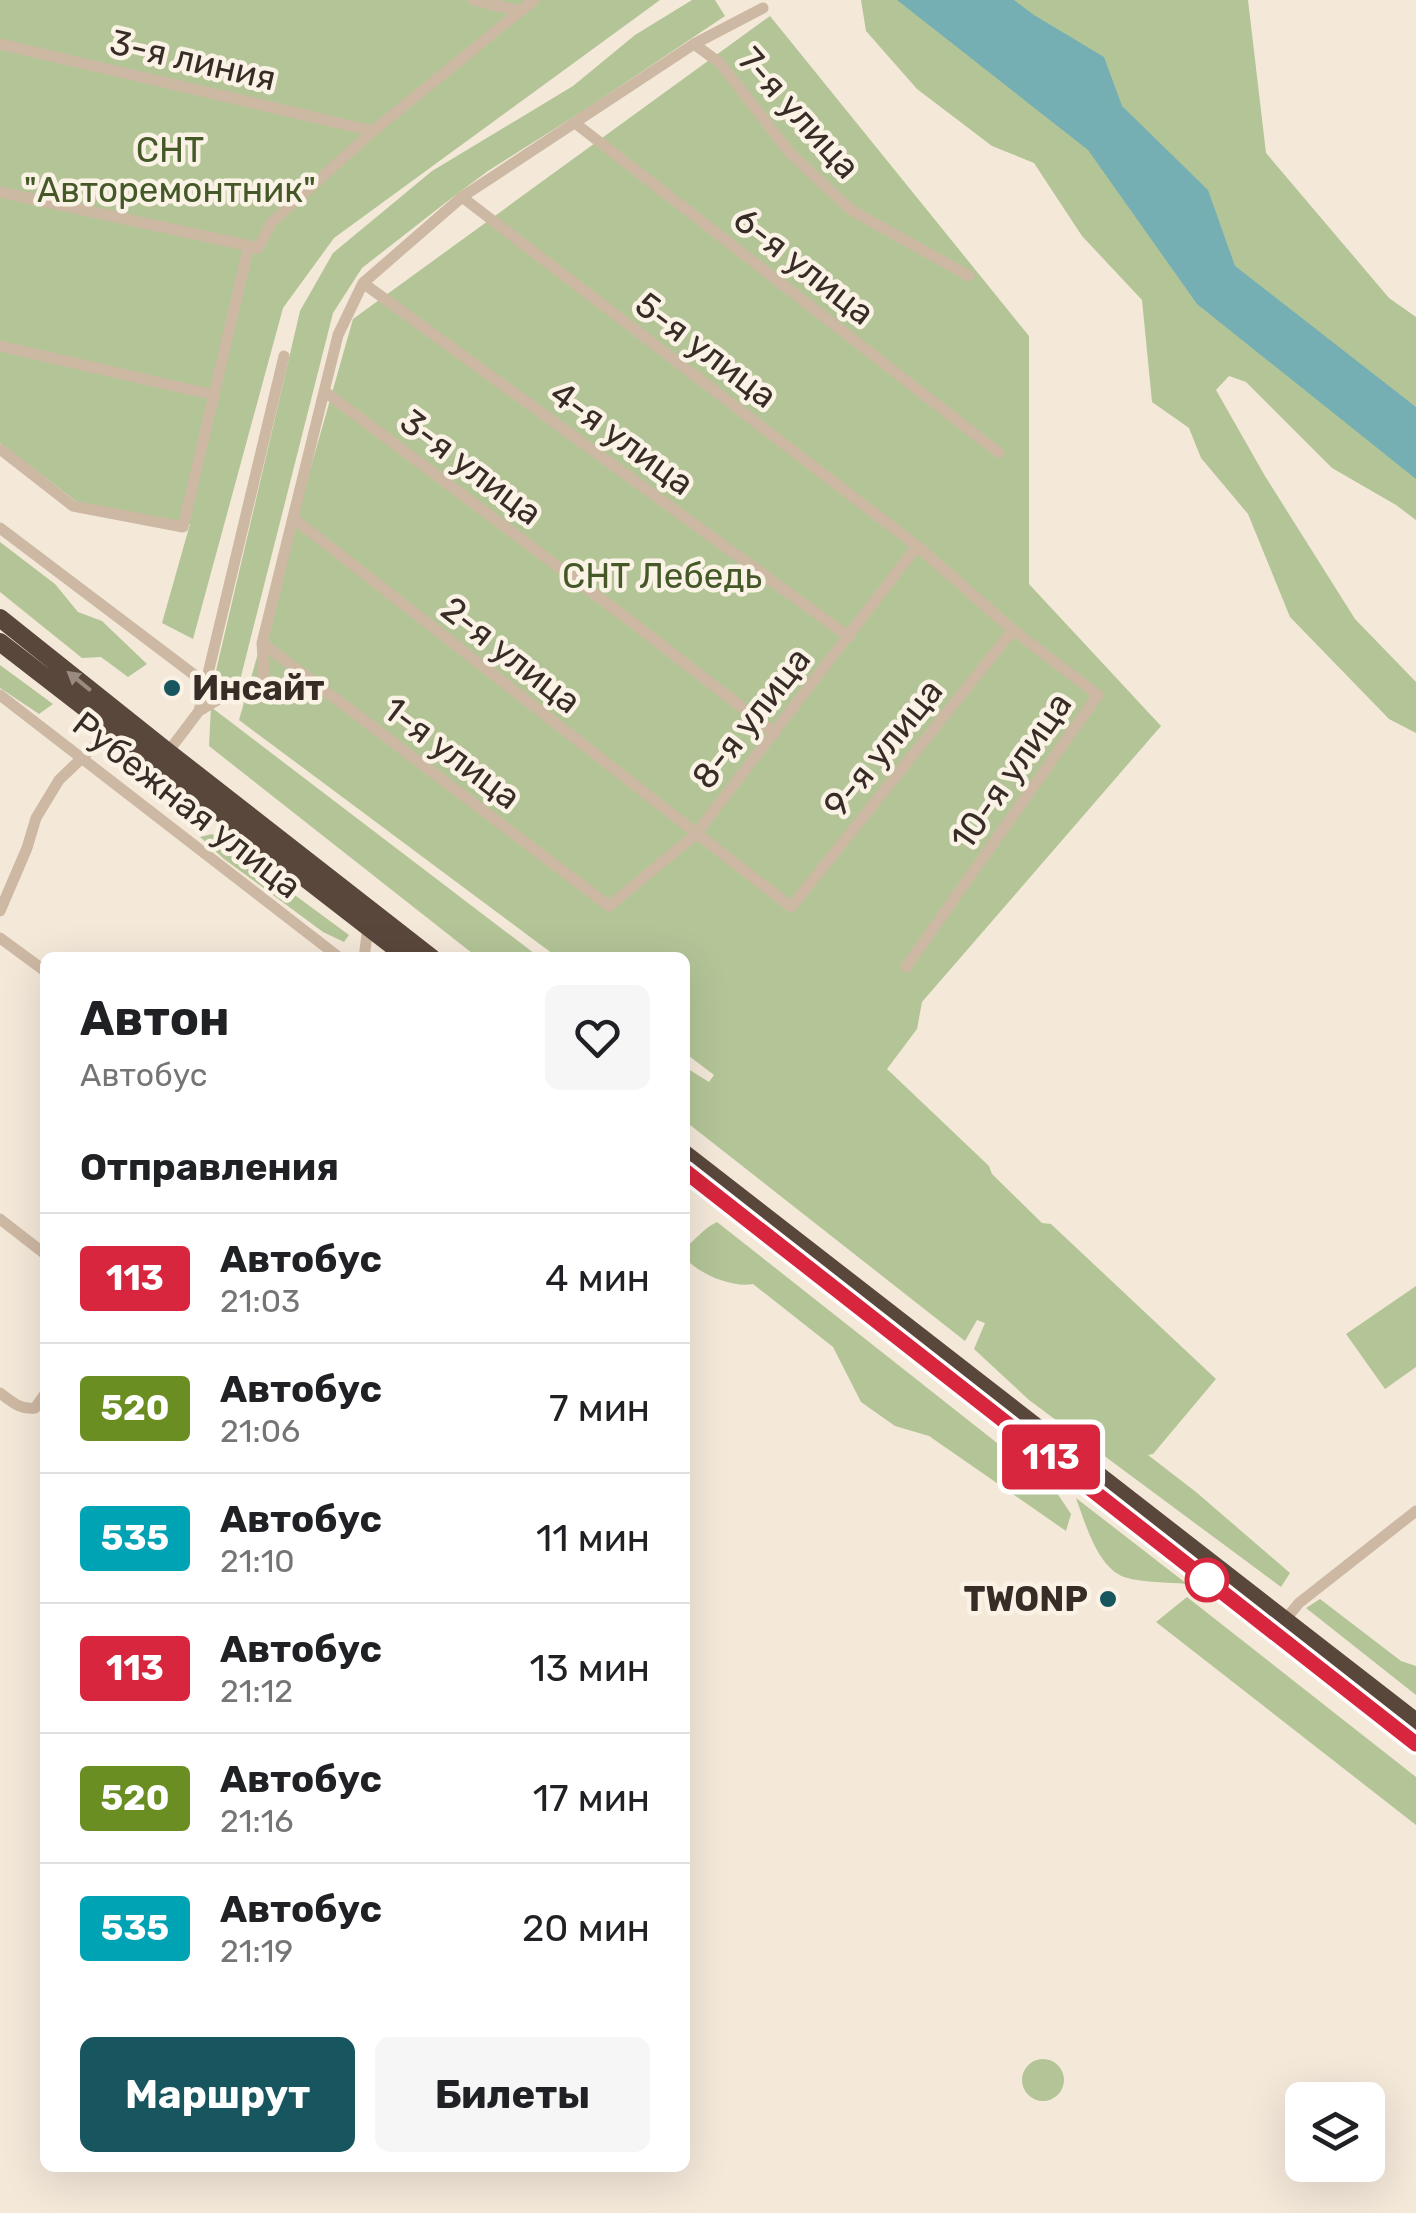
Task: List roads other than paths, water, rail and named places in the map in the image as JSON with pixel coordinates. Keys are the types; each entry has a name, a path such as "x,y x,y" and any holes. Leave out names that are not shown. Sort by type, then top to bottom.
{"highway":[{"path":"0,618 424,952"},
{"path":"0,642 400,952"},
{"path":"690,1158 1416,1722"},
{"path":"690,1171 762,1220 766,1220 765,1216"},
{"path":"690,1172 1416,1744"}],"street":[{"path":"472,0 520,11"},
{"path":"258,248 271,223 373,132 534,0"},
{"path":"198,711 222,697 254,697 264,676 262,643 338,334 363,283 462,197 694,44 763,8"},
{"name":"3-я линия","path":"0,44 373,132"},
{"name":"7-я улица","path":"694,44 720,63 790,153 852,210 969,276"},
{"name":"6-я улица","path":"574,123 999,452"},
{"path":"0,192 258,248"},
{"name":"5-я улица","path":"462,197 917,546"},
{"path":"0,449 73,506 183,527 248,249 258,248"},
{"name":"4-я улица","path":"363,283 849,637"},
{"path":"0,346 214,395"},
{"path":"168,752 198,711 284,356"},
{"name":"3-я улица","path":"324,391 775,733"},
{"name":"2-я улица","path":"292,518 696,834"},
{"path":"0,528 205,683"},
{"path":"917,546 1012,630"},
{"name":"8-я улица","path":"609,906 696,834 917,546"},
{"name":"9-я улица","path":"696,834 791,907 1012,630"},
{"name":"10-я улица","path":"906,968 1098,695 1012,630"},
{"name":"1-я улица","path":"262,643 609,906"},
{"name":"Рубежная улица","path":"0,695 332,952"},
{"path":"0,911 36,818 60,780 112,728"},
{"path":"365,952 368,927"},
{"path":"0,938 40,967"},
{"path":"0,1219 40,1250"},
{"path":"0,1393 27,1409 35,1408 40,1401"},
{"path":"1284,1620 1299,1603 1416,1512"}],"water":[{"path":"897,0 1014,0 1104,57 1122,106 1208,190 1235,266 1416,407 1416,479 1197,304 1088,150"}],"place":[{"name":"Инсайт","path":"172,688"},
{"name":"TWONP","path":"1108,1599"}],"park label":[{"name":"СНТ \"Авторемонтник\"","path":"170,170"},
{"name":"СНТ Лебедь","path":"662,576"}]}
